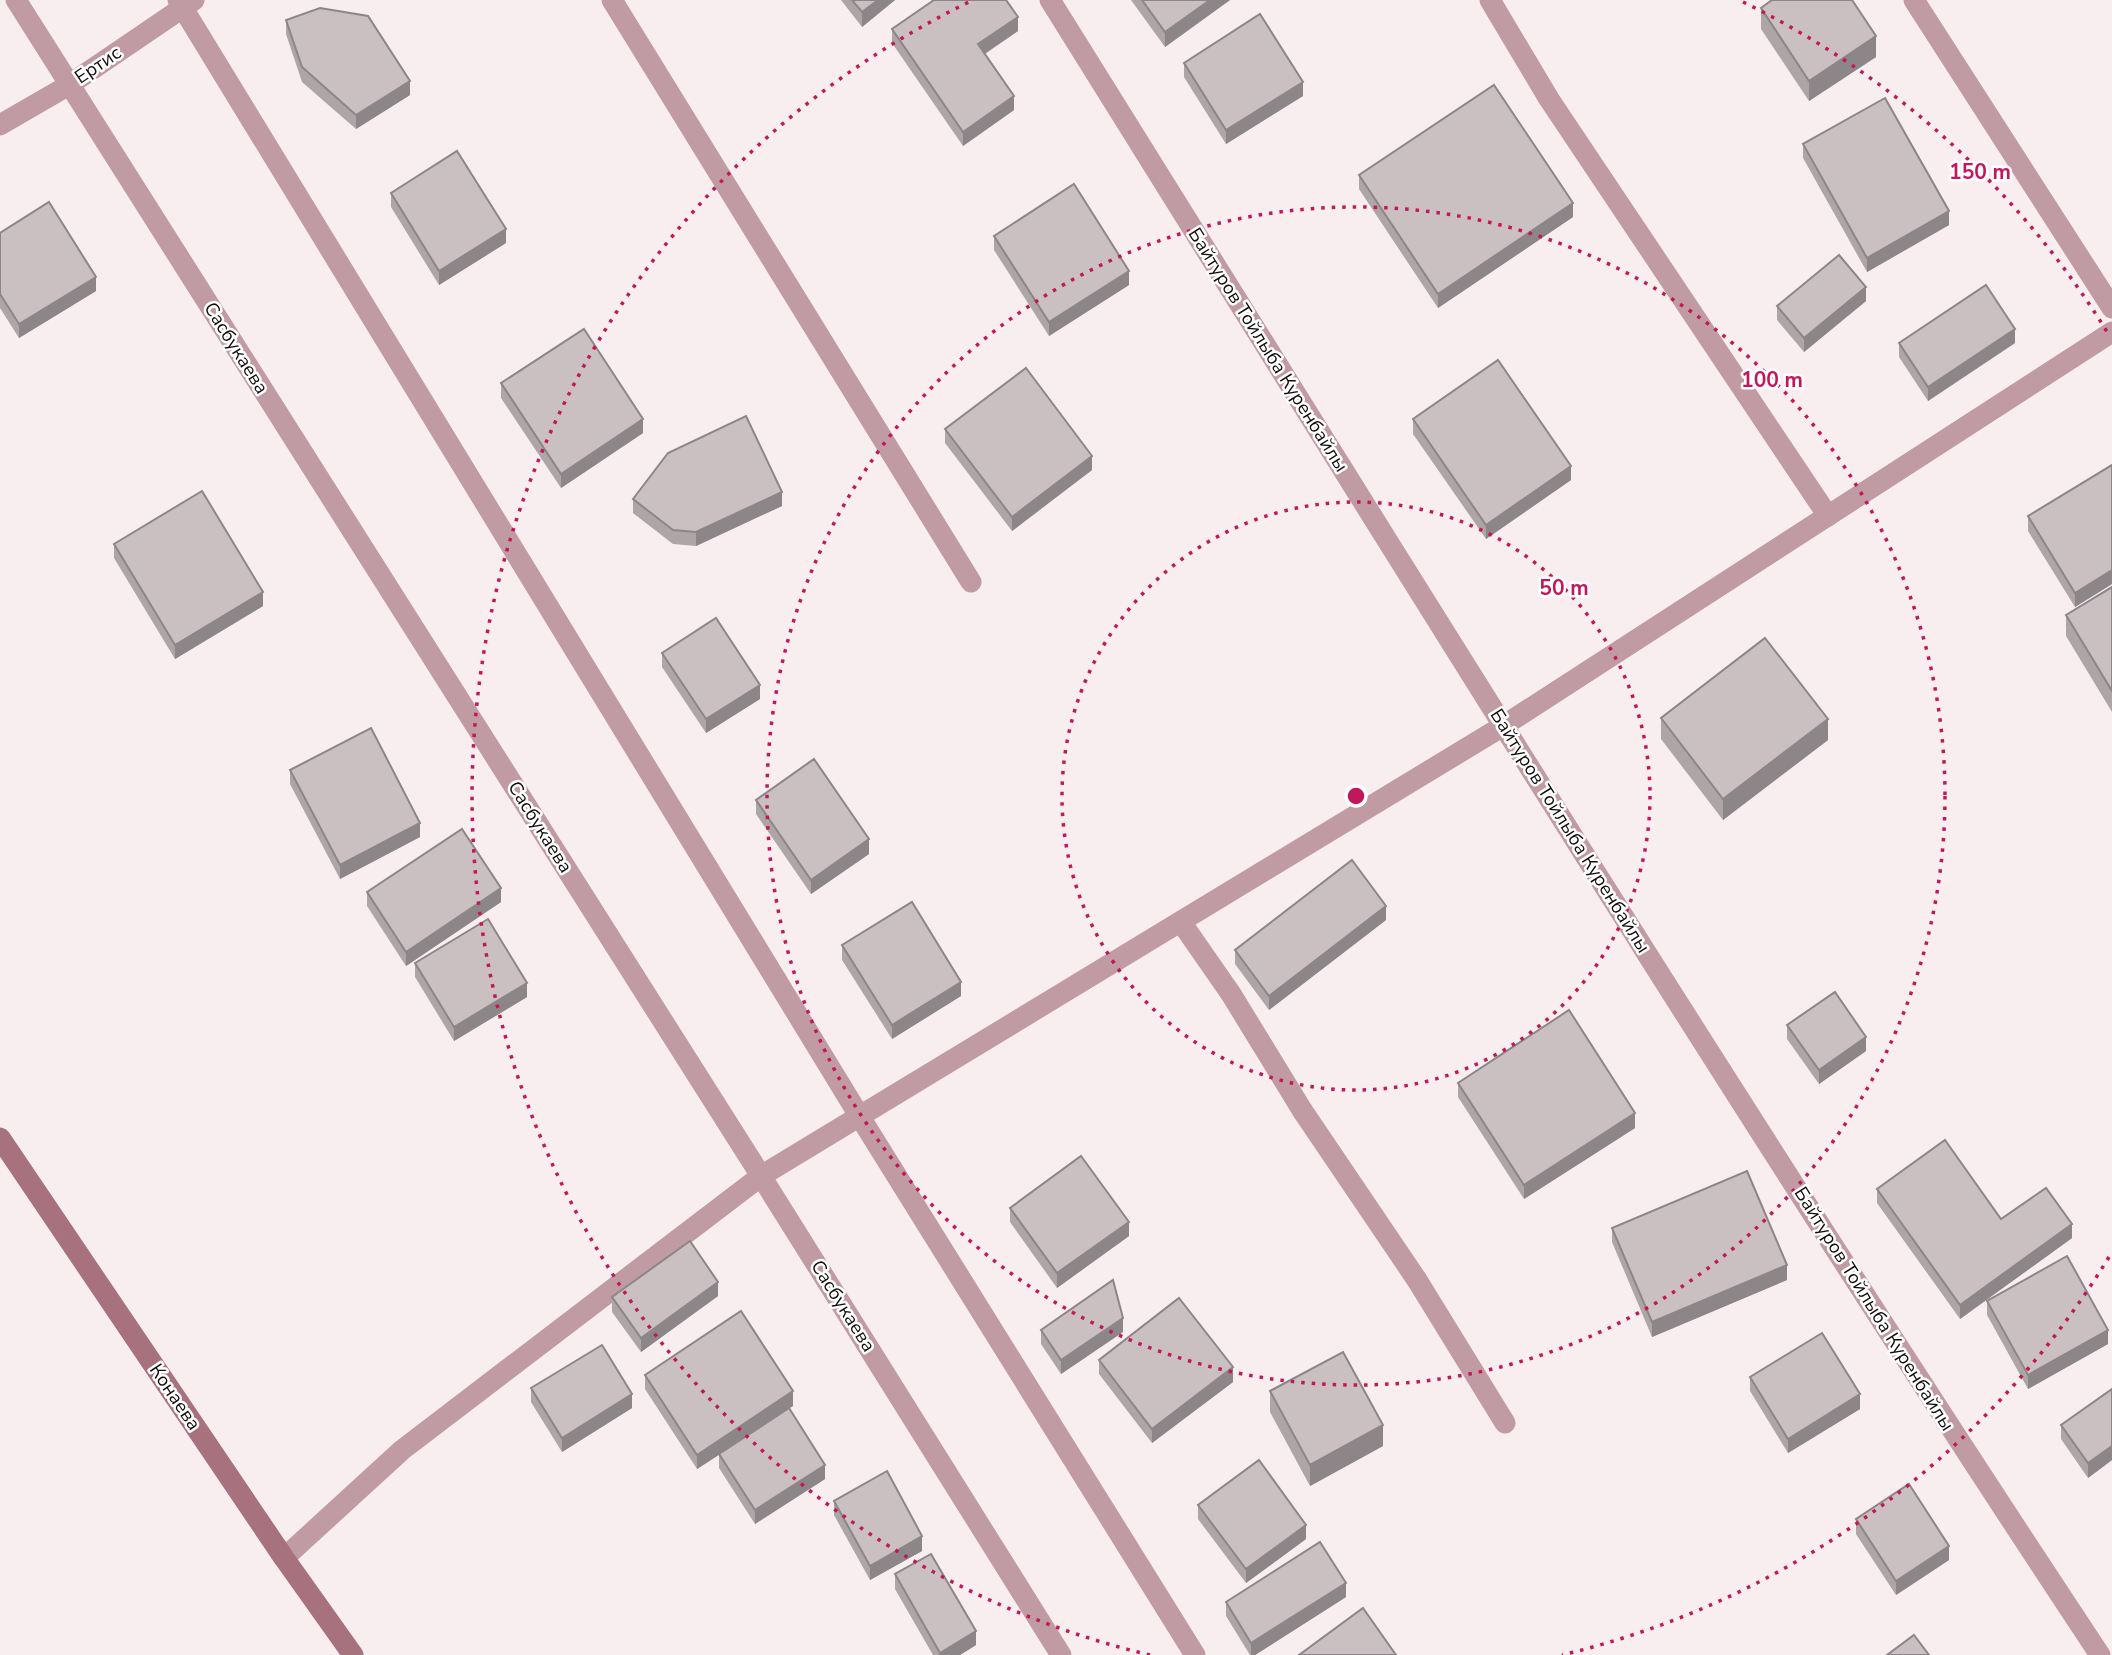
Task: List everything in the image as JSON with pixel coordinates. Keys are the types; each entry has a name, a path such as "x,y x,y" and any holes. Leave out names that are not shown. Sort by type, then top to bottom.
{"main road":[{"name":"Конаева","path":"0,1138 284,1558 353,1655"}],"street":[{"name":"Сасбукаева","path":"16,0 1062,1655"},
{"path":"612,0 971,582"},
{"name":"Байтуров Тойлыба Куренбайлы","path":"1050,0 1503,726 1967,1454 2100,1655"},
{"path":"1490,0 1549,99 1828,516"},
{"path":"1914,0 2112,308"},
{"name":"Ертис","path":"0,125 69,85 185,2"},
{"path":"185,2 860,1117 1195,1655"},
{"path":"284,1558 402,1450 761,1176 1503,726 2112,332"},
{"path":"1181,922 1231,994 1302,1110 1417,1280 1506,1423"}],"building":[{"path":"852,0 878,0 862,12"},
{"path":"934,0 1006,0 1018,17 978,44 1014,96 963,132 892,29"},
{"path":"1142,0 1210,0 1165,32"},
{"path":"1772,0 1852,0 1876,36 1809,81 1761,8"},
{"path":"320,8 368,16 410,81 356,115 302,67 286,20"},
{"path":"1260,14 1303,82 1226,130 1184,63"},
{"path":"1494,85 1573,203 1438,294 1359,175"},
{"path":"1885,98 1949,211 1867,258 1803,144"},
{"path":"457,151 506,229 439,271 391,193"},
{"path":"1074,184 1129,271 1049,322 994,236"},
{"path":"49,202 96,277 19,324 0,294 0,233"},
{"path":"1839,255 1866,287 1804,338 1777,306"},
{"path":"1986,285 2015,329 1928,387 1899,343"},
{"path":"584,329 643,419 561,474 501,383"},
{"path":"1498,360 1571,466 1486,525 1413,419"},
{"path":"1026,368 1092,456 1012,517 945,429"},
{"path":"746,416 782,492 696,532 673,530 633,499 668,453"},
{"path":"2112,465 2112,570 2075,593 2028,516"},
{"path":"202,491 263,592 175,645 114,544"},
{"path":"2112,587 2112,691 2066,615"},
{"path":"716,618 760,685 706,719 662,653"},
{"path":"1765,638 1828,719 1723,799 1661,718"},
{"path":"371,728 420,823 340,865 290,770"},
{"path":"814,759 869,839 811,880 756,800"},
{"path":"462,829 501,888 406,952 367,892"},
{"path":"1352,860 1386,906 1269,996 1235,950"},
{"path":"912,902 961,982 892,1025 842,945"},
{"path":"488,919 527,983 454,1027 415,963"},
{"path":"1835,992 1866,1037 1819,1070 1787,1025"},
{"path":"1569,1010 1635,1113 1524,1185 1458,1083"},
{"path":"1945,1140 2001,1219 2046,1188 2072,1224 1960,1305 1877,1189"},
{"path":"1081,1156 1129,1222 1057,1273 1010,1208"},
{"path":"1747,1171 1787,1265 1652,1322 1612,1228"},
{"path":"690,1241 718,1282 641,1338 612,1297"},
{"path":"2067,1256 2108,1330 2028,1375 1987,1301"},
{"path":"1113,1280 1123,1318 1061,1360 1041,1330"},
{"path":"1179,1298 1233,1367 1152,1429 1099,1360"},
{"path":"741,1311 793,1391 697,1455 645,1375"},
{"path":"1822,1333 1860,1394 1788,1439 1750,1377"},
{"path":"602,1345 632,1394 562,1438 531,1388"},
{"path":"1343,1352 1383,1425 1310,1465 1270,1391"},
{"path":"2112,1389 2112,1446 2088,1463 2061,1425"},
{"path":"789,1408 825,1465 755,1510 719,1454"},
{"path":"1259,1460 1306,1525 1246,1569 1198,1505"},
{"path":"887,1471 922,1536 870,1566 834,1501"},
{"path":"1909,1484 1949,1546 1896,1581 1856,1519"},
{"path":"1320,1542 1346,1583 1251,1643 1226,1602"},
{"path":"931,1554 976,1631 940,1653 895,1574"},
{"path":"1363,1608 1396,1655 1299,1655"},
{"path":"1914,1635 1929,1655 1887,1655"}]}
